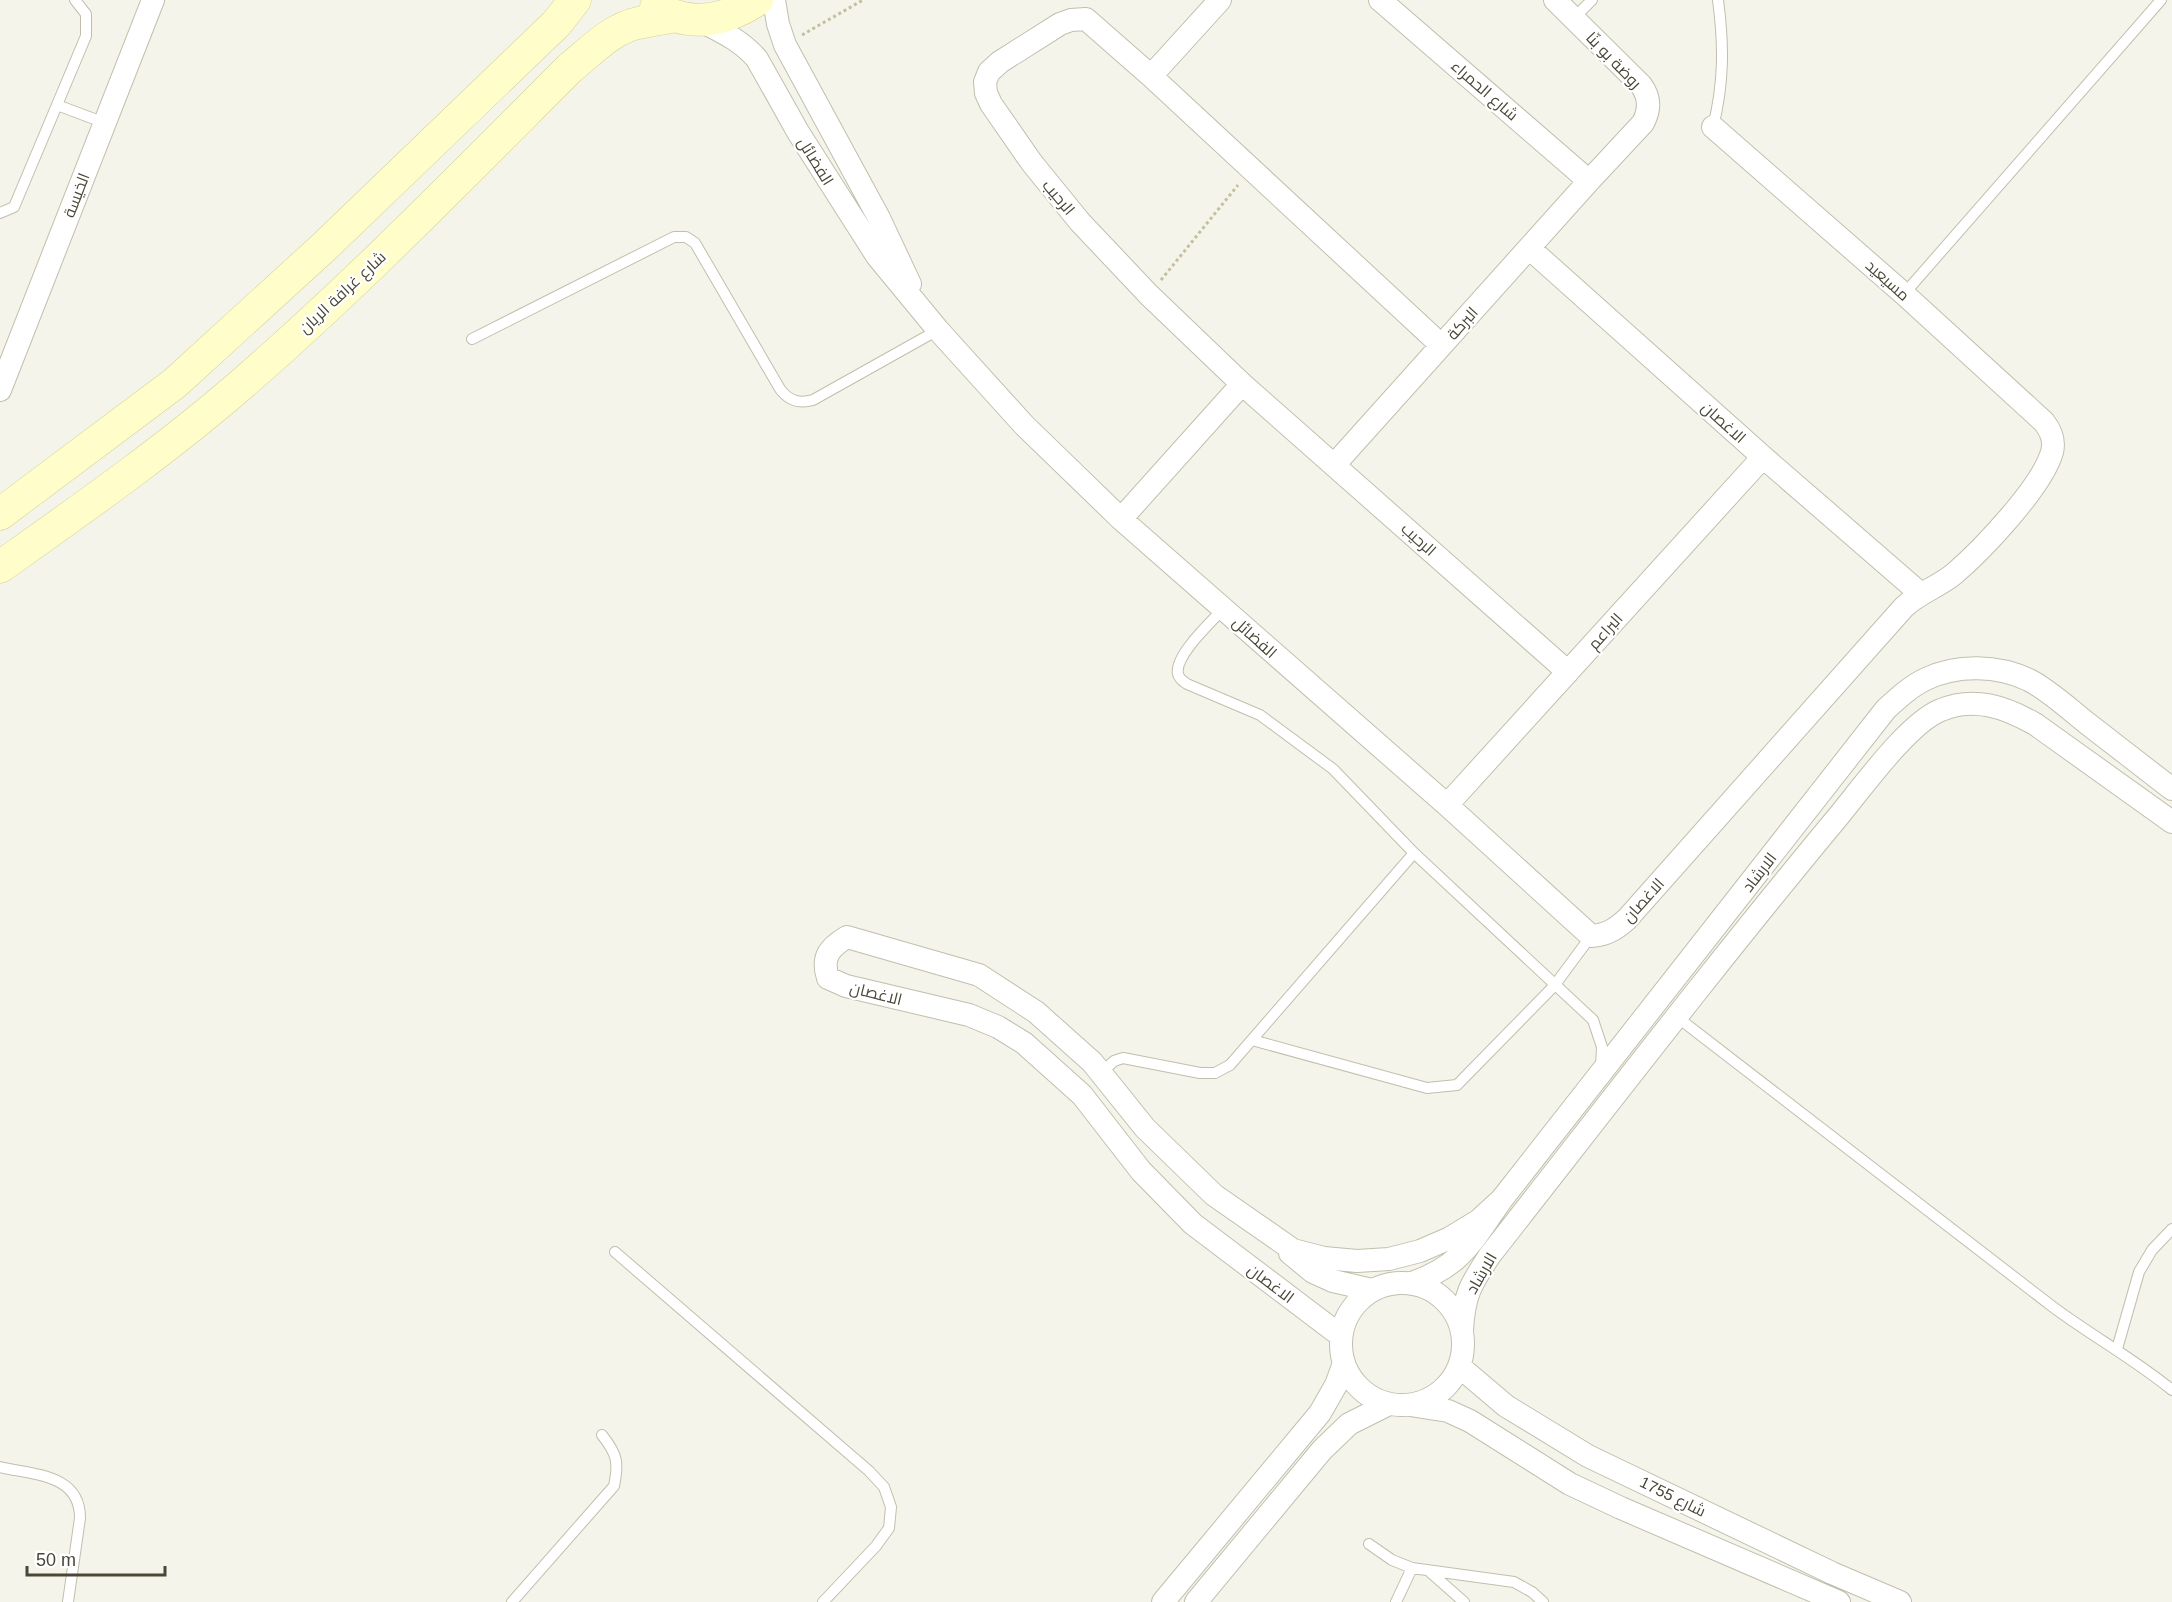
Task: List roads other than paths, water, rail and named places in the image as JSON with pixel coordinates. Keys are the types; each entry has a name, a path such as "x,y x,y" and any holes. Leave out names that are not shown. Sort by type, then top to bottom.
{"main road":[{"path":"0,514 175,383 325,246 556,24 575,0"},
{"path":"646,0 661,10 687,18"},
{"name":"شارع غرافة الريان","path":"0,567 108,490 243,383 331,304 570,68 600,42 636,23 730,15 757,0"}],"street":[{"name":"الخيسة","path":"0,389 153,0"},
{"name":"الفضائل","path":"774,0 778,24 785,45 879,218 932,323"},
{"path":"1151,76 1220,0"},
{"name":"شارع الحمراء","path":"1380,0 1589,181"},
{"name":"روضة بو بنّا","path":"1555,0 1641,85 1645,90 1648,103 1643,123 1589,181"},
{"name":"الرحيب","path":"1441,345 1151,76 1090,10 1060,24 1000,62 989,72 985,82 986,93 991,104 1054,191 1149,295 1242,384 1568,672"},
{"name":"الفضائل","path":"687,18 732,36 757,58 798,132 877,256 932,323 1024,425 1121,519 1597,936"},
{"name":"مسيعيد","path":"1713,127 1904,294 2044,422 2051,431 2053,442"},
{"name":"البركة","path":"1335,464 1589,181"},
{"name":"الاغصان","path":"1528,248 1921,594"},
{"path":"1121,519 1242,384"},
{"name":"الاغصان","path":"1597,936 1617,928 1627,918 1904,608 1921,594 1945,580 1984,546 2035,486 2047,464 2053,442"},
{"name":"البراعم","path":"1447,805 1763,457"},
{"name":"الارشاد","path":"1412,1283 1431,1276 1454,1262 1466,1250 1502,1199 1886,709 1908,690 1926,679 1948,671 1971,668 1992,669 2030,680 2172,789"},
{"name":"الارشاد","path":"1462,1330 1464,1305 1468,1291 1490,1255 1677,1017 1885,760 1921,722 1939,710 1974,702 2013,711 2036,724 2172,822"},
{"name":"الاغصان","path":"1341,1336 1193,1224 1141,1171 1082,1095 1024,1043 998,1028 969,1016 846,986 828,978 825,970 826,960 832,946 847,937 979,975 1036,1012 1092,1062 1144,1128 1214,1195 1293,1250 1324,1258 1357,1261 1389,1259 1420,1251 1450,1238 1478,1221 1502,1199"},
{"name":"الاغصان","path":"1266,1232 1313,1272 1333,1281 1372,1290"},
{"path":"1196,1602 1322,1450 1349,1424 1400,1404 1423,1402 1445,1389 1460,1367 1464,1349 1462,1330 1452,1308 1444,1298 1424,1286 1412,1283 1391,1283 1372,1290 1353,1306 1341,1336 1344,1363 1361,1389 1369,1396 1400,1404"},
{"path":"1163,1602 1320,1413 1336,1385 1344,1363"},
{"name":"شارع 1755","path":"1460,1367 1506,1406 1588,1456 1832,1573 1900,1602"},
{"name":"شارع 1755","path":"1400,1404 1448,1412 1470,1421 1570,1484 1839,1602"}],"lane":[{"path":"0,213 14,207 86,36 86,14 75,0"},
{"path":"1574,18 1592,0"},
{"path":"1713,127 1719,101 1724,54 1718,0"},
{"path":"1904,294 2161,0"},
{"path":"57,105 105,123"},
{"path":"472,339 674,237 686,237 695,243 780,389 786,397 794,401 804,403 813,400 932,323"},
{"path":"1223,609 1183,654 1178,664 1180,679 1260,715 1333,770 1414,853 1593,1020 1602,1047 1600,1075"},
{"path":"1101,1073 1114,1061 1124,1058 1200,1073 1215,1073 1230,1065 1414,853"},
{"path":"1252,1040 1427,1088 1457,1086 1554,986 1597,936"},
{"path":"1677,1017 2053,1307 2084,1330 2117,1349 2172,1390"},
{"path":"2117,1349 2139,1272 2152,1250 2172,1229"},
{"path":"615,1252 869,1471 884,1487 891,1507 888,1528 876,1546 823,1602"},
{"path":"512,1602 603,1502 614,1486 618,1468 614,1450 602,1435"},
{"path":"0,1467 53,1479 66,1484 75,1493 80,1505 80,1518 68,1602"},
{"path":"1369,1544 1392,1560 1412,1568 1514,1582 1532,1592 1543,1602"},
{"path":"1396,1602 1412,1568"},
{"path":"1430,1572 1464,1602"}]}
